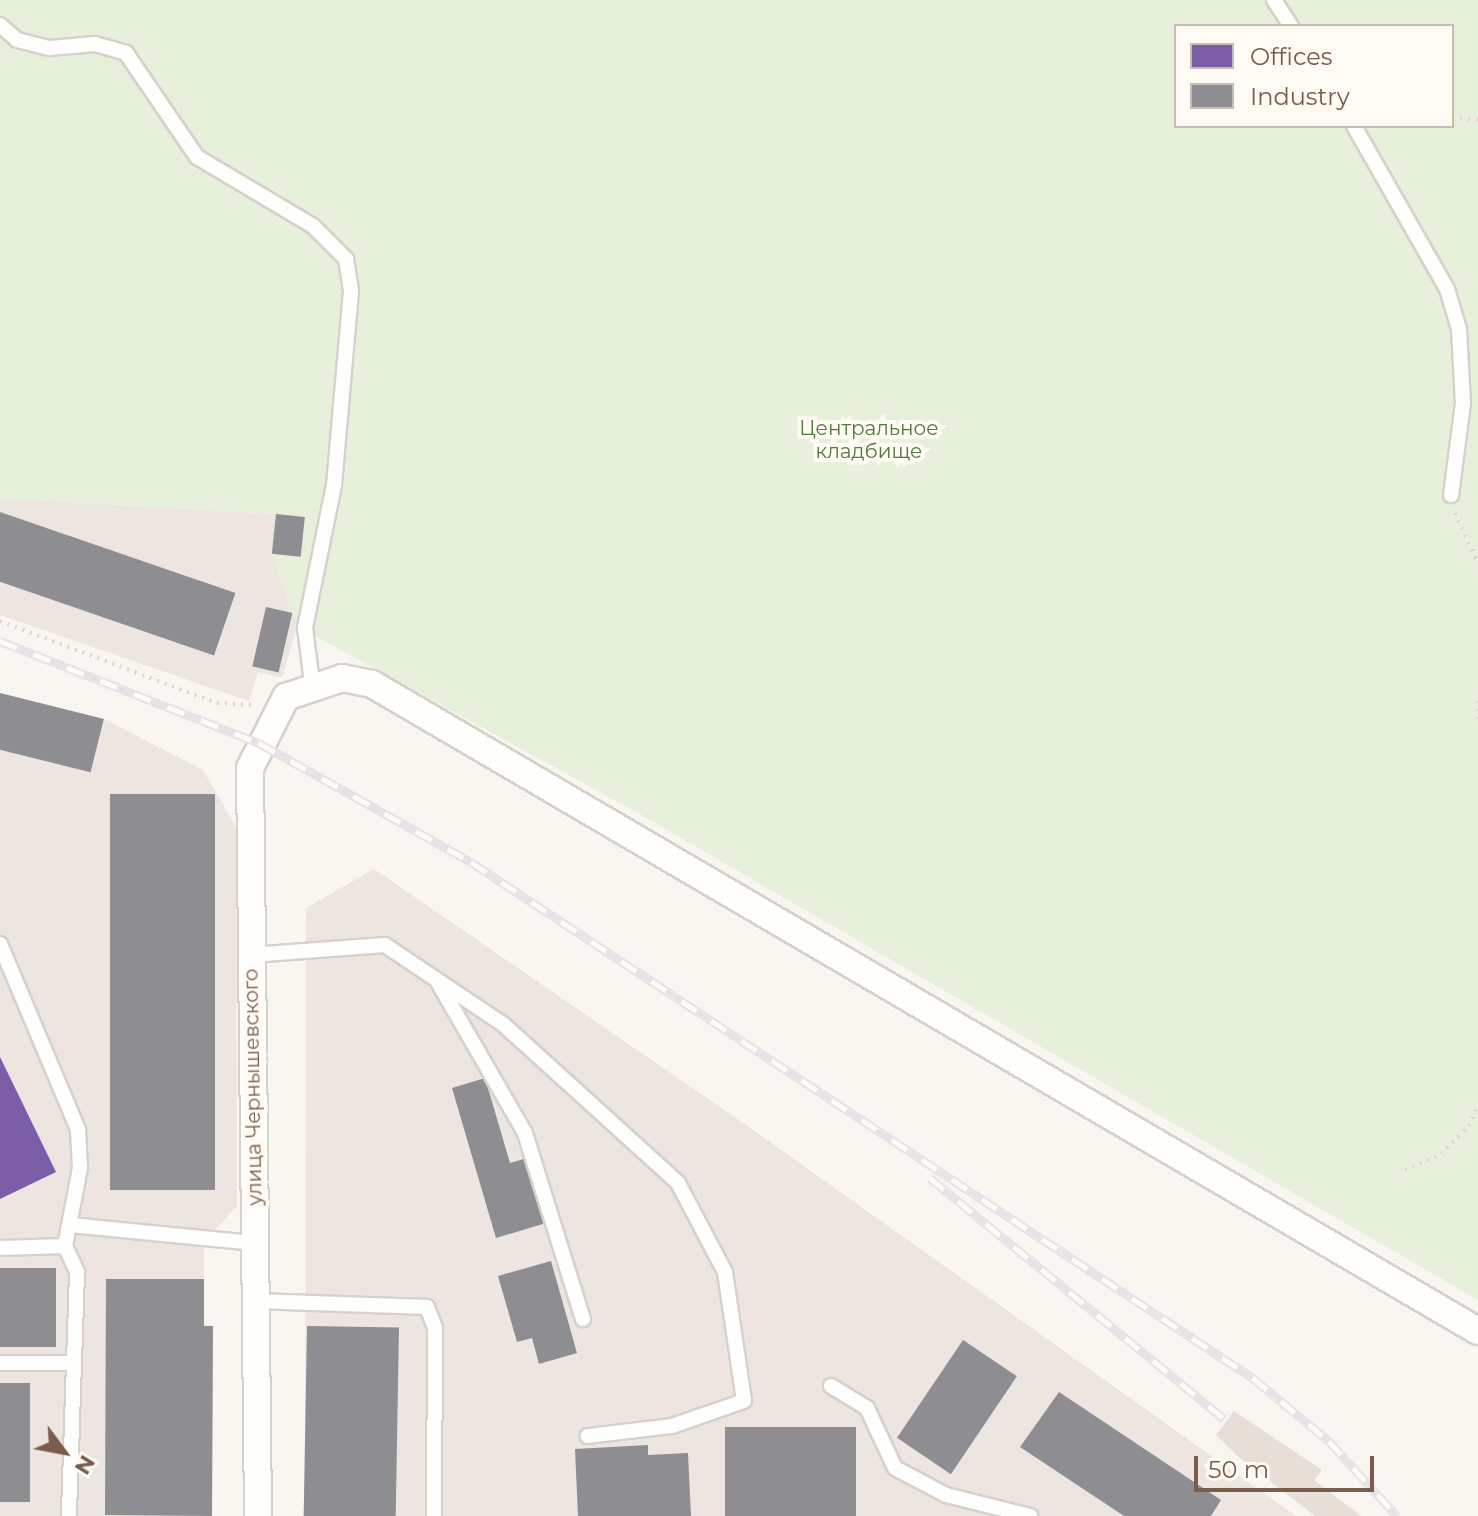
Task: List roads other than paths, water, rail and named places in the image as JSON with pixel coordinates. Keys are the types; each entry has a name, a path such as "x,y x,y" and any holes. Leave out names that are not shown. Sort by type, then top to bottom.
{"street":[{"path":"312,683 342,678 372,684 1478,1331"},
{"name":"улица Чернышевского","path":"258,1516 250,768 286,697 312,683"}],"lane":[{"path":"1274,0 1290,24"},
{"path":"0,25 17,40 50,48 95,44 126,53 197,157 313,226 346,259 351,291 334,485 305,628 312,683"},
{"path":"1355,128 1447,289 1459,329 1463,403 1451,495"},
{"path":"0,944 78,1130 70,1225 65,1246 77,1272 69,1516"},
{"path":"251,955 385,945 504,1025 678,1183 725,1272 744,1401 672,1426 588,1436"},
{"path":"435,978 525,1133 583,1319"},
{"path":"70,1225 255,1243"},
{"path":"0,1248 65,1246"},
{"path":"256,1301 427,1307 435,1328 434,1516"},
{"path":"0,1363 74,1363"},
{"path":"831,1386 867,1408 895,1468 969,1508 1030,1516"}],"railway":[{"path":"0,641 259,743 471,862 1253,1378 1329,1441 1397,1516"},
{"path":"930,1178 1224,1419"}],"park label":[{"name":"Центральное кладбище","path":"869,440"}]}
